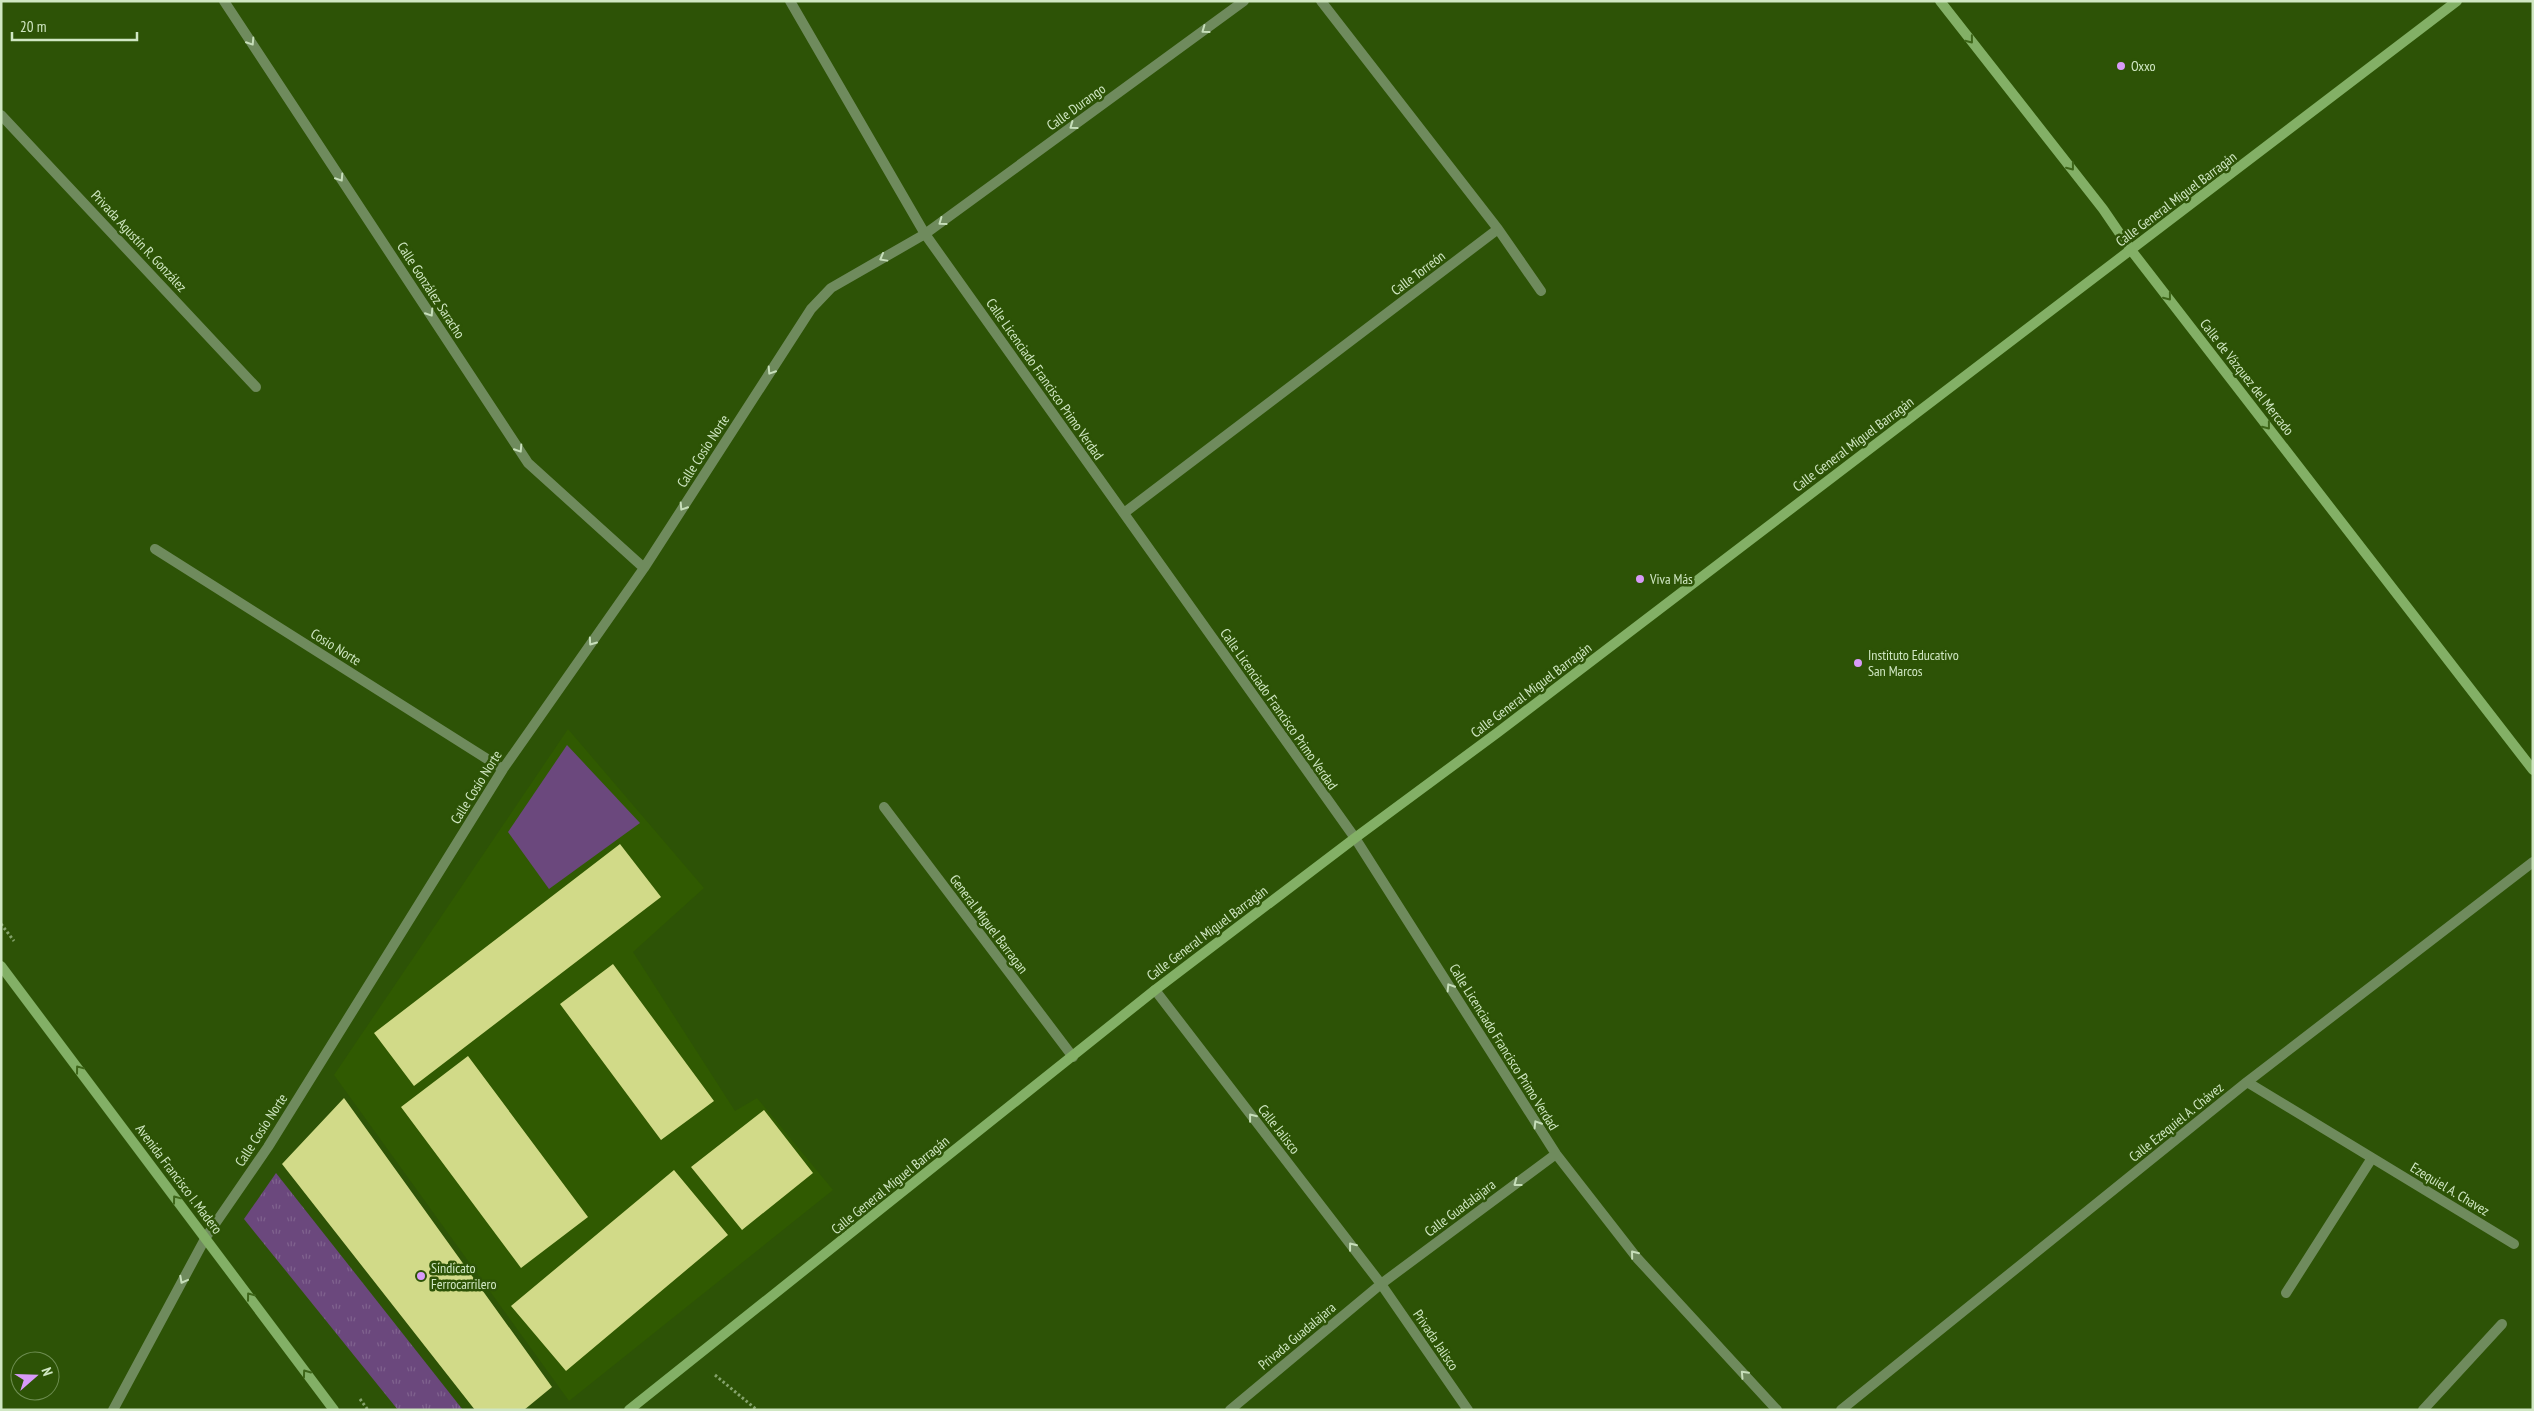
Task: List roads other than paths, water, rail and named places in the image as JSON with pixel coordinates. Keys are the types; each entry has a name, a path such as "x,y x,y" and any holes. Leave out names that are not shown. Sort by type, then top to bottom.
{"street":[{"name":"Calle González Saracho","path":"224,1 528,463 644,568"},
{"name":"Calle Licenciado Francisco Primo Verdad","path":"790,1 925,234 1355,838 1556,1154 1637,1258 1777,1410"},
{"name":"Calle Durango","path":"925,234 1244,1"},
{"path":"1321,1 1498,229 1541,291"},
{"name":"Calle de Vázquez del Mercado","path":"1940,1 2103,209 2132,250 2533,770"},
{"name":"Calle General Miguel Barragán","path":"629,1410 1155,990 1497,733 2457,1"},
{"name":"Privada Agustín R. González","path":"1,115 256,387"},
{"name":"Calle Torreón","path":"1124,514 1498,229"},
{"name":"Calle Cosío Norte","path":"113,1410 206,1238 268,1147 503,769 644,568 811,308 831,288 925,234"},
{"name":"Cosio Norte","path":"155,549 503,769"},
{"name":"General Miguel Barragan","path":"884,807 1073,1057"},
{"name":"Calle Ezequiel A. Chávez","path":"1841,1410 2247,1082 2533,862"},
{"name":"Avenida Francisco I. Madero","path":"1,966 334,1410"},
{"name":"Calle Jalisco","path":"1155,990 1381,1284"},
{"name":"Ezequiel A. Chavez","path":"2247,1082 2514,1244"},
{"name":"Calle Guadalajara","path":"1381,1284 1556,1154"},
{"path":"2286,1293 2372,1158"},
{"name":"Privada Guadalajara","path":"1230,1410 1381,1284"},
{"name":"Privada Jalisco","path":"1381,1284 1468,1410"},
{"path":"2423,1410 2502,1324"}],"place":[{"name":"Oxxo","path":"2121,66"},
{"name":"Viva Más","path":"1640,579"},
{"name":"Instituto Educativo San Marcos","path":"1858,663"},
{"name":"Sindicato Ferrocarrilero","path":"421,1276"}]}
